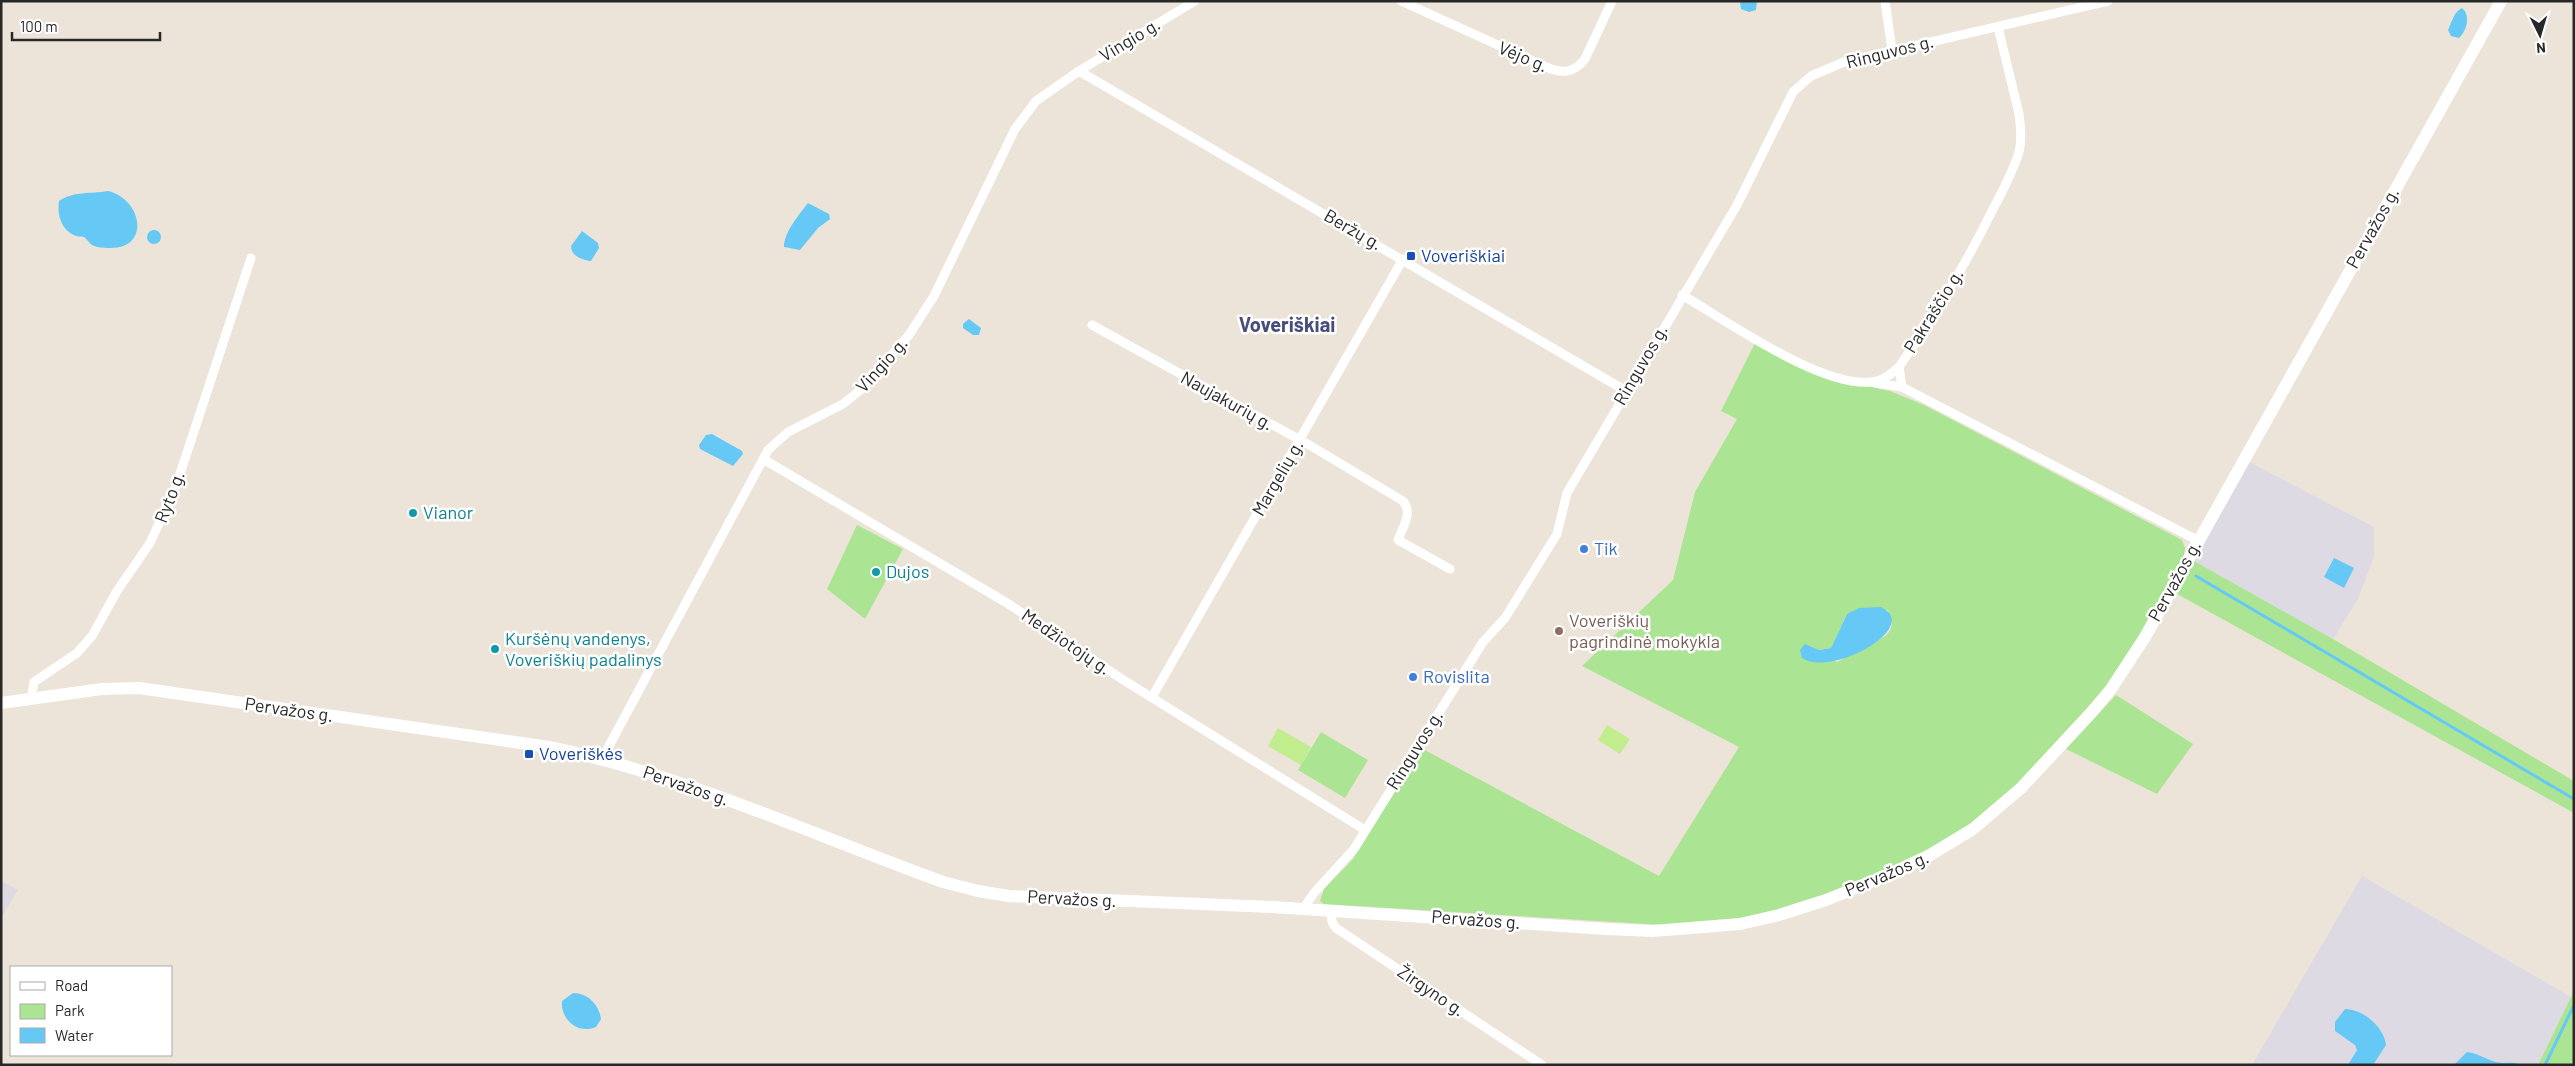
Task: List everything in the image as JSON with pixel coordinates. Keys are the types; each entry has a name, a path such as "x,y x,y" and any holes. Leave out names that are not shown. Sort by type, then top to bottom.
{"main road":[{"name":"Pervažos g.","path":"1,703 102,689 154,689 513,740 602,759 712,794 943,882 978,891 1048,898 1306,909 1653,931 1740,924 1779,914 1826,900 1888,876 1952,843 1996,812 2021,788 2111,689 2127,665 2501,1"}],"street":[{"name":"Vingio g.","path":"602,759 763,459 776,440 843,404 863,388 909,335 934,296 1015,129 1036,101 1079,71 1195,1"},
{"name":"Vėjo g.","path":"1401,1 1512,53 1556,71 1565,72 1579,66 1585,59 1612,1"},
{"path":"1885,1 1892,50"},
{"name":"Ringuvos g.","path":"1306,909 1307,903 1314,893 1346,859 1483,642 1505,618 1549,549 1560,525 1568,492 1601,438 1626,390 1737,205 1784,107 1797,88 1811,76 1825,69 1892,50 2108,1"},
{"name":"Pakraščio g.","path":"1872,382 1883,379 1899,368 1941,306 2012,171 2018,153 2021,128 1998,27"},
{"name":"Beržų g.","path":"1079,71 1626,390"},
{"name":"Ryto g.","path":"32,699 34,682 73,656 92,636 117,590 137,564 154,536 176,486 251,258"},
{"name":"Margelių g.","path":"1152,697 1403,259"},
{"path":"1682,295 1809,367 1843,378 1902,387 2197,540"},
{"name":"Naujakurių g.","path":"1092,325 1403,500 1408,506 1408,514 1398,540 1450,568"},
{"path":"1899,368 1902,387"},
{"name":"Medžiotojų g.","path":"763,459 1007,603 1125,681 1365,830"},
{"name":"Žirgyno g.","path":"1331,911 1332,922 1336,928 1542,1065"}],"shaded area":[{"path":"2249,462 2374,527 2374,557 2358,599 2333,639 2194,561"},
{"path":"2362,876 2571,997 2538,1065 2252,1065"},
{"path":"1,881 18,890 1,919"}],"green space":[{"path":"1755,343 1813,374 1890,391 1924,405 2182,540 2185,548 2184,556 2135,646 2107,686 2013,789 1978,819 1936,846 1893,868 1826,894 1765,914 1707,923 1663,925 1324,904 1320,901 1324,889 1353,859 1421,748 1659,876 1739,747 1582,666 1673,580 1695,492 1737,419 1721,411","holes":["1888,610 1892,624 1890,631 1885,636 1837,662 1805,644 1819,650 1831,648 1847,614"]},
{"path":"857,525 903,549 865,619 827,589"},
{"path":"2194,561 2333,639 2574,781 2574,813 2177,594"},
{"path":"2116,695 2193,744 2157,794 2066,749"},
{"path":"1607,725 1630,739 1620,754 1598,740"},
{"path":"1278,728 1311,747 1301,765 1268,746"},
{"path":"1321,732 1368,760 1345,798 1298,770"},
{"path":"2574,991 2574,1065 2538,1065 2571,997"}],"water":[{"path":"1740,1 1757,1 1756,10 1749,12 1741,9"},
{"path":"2462,8 2465,11 2467,23 2459,38 2451,36 2448,30 2455,14"},
{"path":"108,191 120,196 128,203 137,222 137,232 132,240 124,246 106,248 92,245 84,237 71,233 61,222 59,201 76,194"},
{"path":"808,203 829,214 830,219 818,228 800,250 784,247 786,235"},
{"path":"154,230 159,232 161,237 159,242 154,244 149,242 147,237 149,232"},
{"path":"582,231 598,243 599,248 591,261 578,257 571,249 571,246"},
{"path":"969,319 981,328 979,335 973,335 963,328 963,324"},
{"path":"712,434 742,451 743,454 733,466 700,449 699,445 706,435"},
{"path":"2334,558 2354,568 2344,588 2324,577"},
{"path":"1881,607 1891,616 1890,626 1882,637 1868,648 1851,656 1832,661 1815,662 1802,658 1800,650 1805,644 1819,650 1831,648 1847,614 1859,608"},
{"path":"573,993 588,998 598,1009 601,1019 596,1027 583,1029 572,1024 567,1019 562,1008 562,1001"},
{"path":"2345,1009 2359,1012 2372,1020 2384,1038 2386,1045 2373,1065 2348,1065 2357,1050 2355,1045 2335,1031 2335,1022"},
{"path":"2467,1052 2497,1062 2522,1065 2454,1065"}],"waterway":[{"path":"2196,576 2574,799"},
{"path":"2545,1065 2574,1005"}],"place":[{"name":"Voveriškiai","path":"1411,256"},
{"name":"Vianor","path":"413,513"},
{"name":"Tik","path":"1584,549"},
{"name":"Dujos","path":"876,572"},
{"name":"Voveriškių pagrindinė mokykla","path":"1559,631"},
{"name":"Kuršėnų vandenys, Voveriškių padalinys","path":"495,649"},
{"name":"Rovislita","path":"1413,677"},
{"name":"Voveriškės","path":"529,754"}],"district":[{"name":"Voveriškiai","path":"1287,325"}]}
